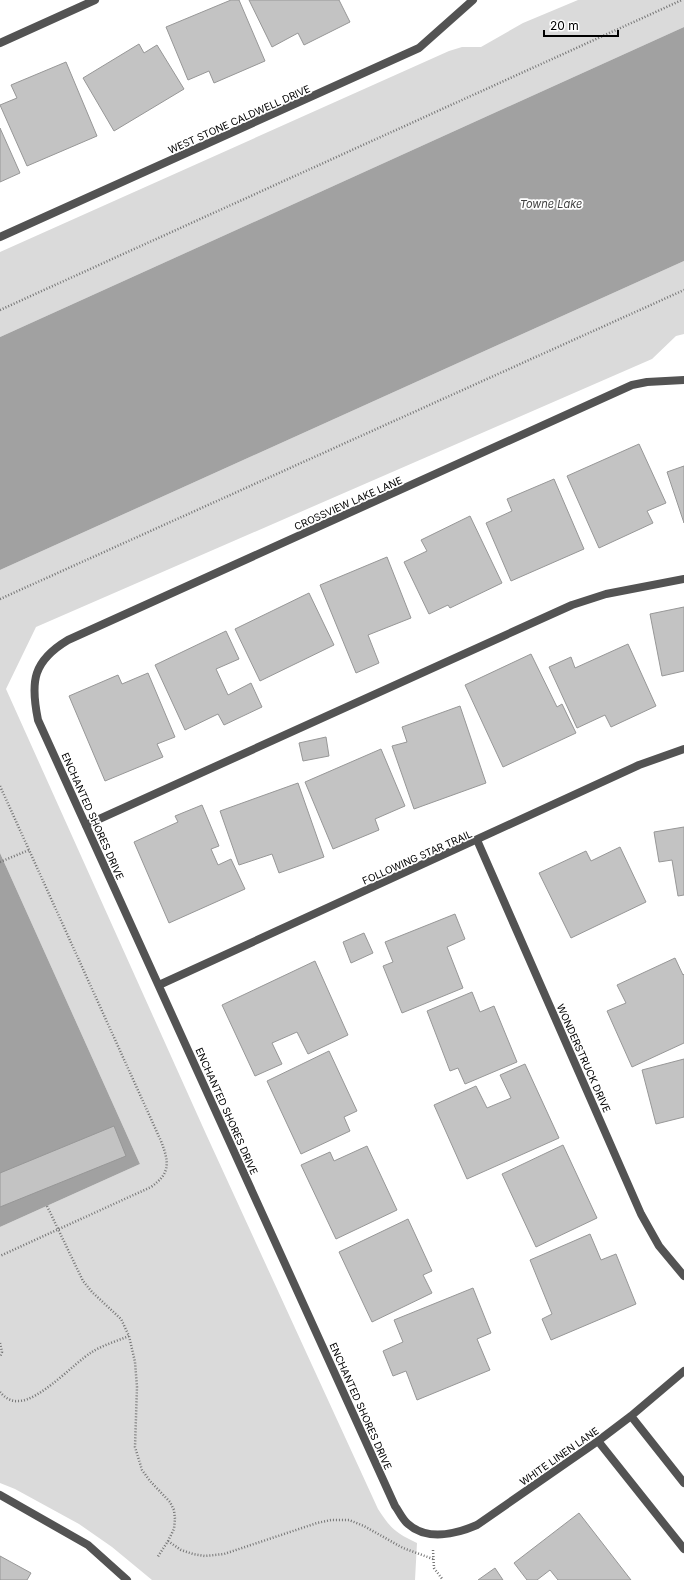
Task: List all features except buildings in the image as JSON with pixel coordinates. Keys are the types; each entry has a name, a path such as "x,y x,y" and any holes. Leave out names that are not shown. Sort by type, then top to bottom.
{"street":[{"path":"0,42 95,0"},
{"name":"WEST STONE CALDWELL DRIVE","path":"0,237 419,48 473,0"},
{"name":"CROSSVIEW LAKE LANE","path":"36,675 45,658 57,647 68,640 632,385 662,380 684,380"},
{"path":"86,825 572,605 606,594 684,579"},
{"name":"ENCHANTED SHORES DRIVE","path":"36,675 33,697 38,720 395,1506 408,1524 421,1531 434,1535"},
{"name":"FOLLOWING STAR TRAIL","path":"159,985 639,765 684,749"},
{"name":"WONDERSTRUCK DRIVE","path":"477,840 641,1214 659,1246 684,1276"},
{"name":"WHITE LINEN LANE","path":"434,1535 447,1535 462,1532 477,1525 598,1441 631,1416 684,1371"},
{"path":"631,1416 684,1482"},
{"path":"598,1441 684,1549"},
{"path":"0,1495 88,1545 127,1580"}],"path":[{"path":"0,310 682,0"},
{"path":"0,598 684,290"},
{"path":"0,786 161,1141 168,1164 160,1181 151,1187 0,1256"},
{"path":"0,862 29,850"},
{"path":"47,1206 83,1281 92,1292 121,1319 129,1336 135,1362 137,1387 135,1448 142,1470 150,1481 170,1502 174,1510 174,1529 157,1558"},
{"path":"0,1392 11,1400 19,1402 30,1398 59,1379 92,1352 129,1336"},
{"path":"0,1343 2,1352 0,1357"},
{"path":"168,1541 181,1550 193,1554 205,1556 224,1554 317,1523 331,1520 349,1520 364,1526 403,1548 433,1559"},
{"path":"434,1535 434,1568 443,1580"}],"shaded area":[{"path":"578,0 684,0 684,27 0,337 0,252 449,51 462,47 481,47 523,23"},
{"path":"684,261 684,334 676,336 652,359 36,627 6,689 206,1134 378,1509 394,1530 417,1543 415,1580 152,1580 112,1547 79,1524 15,1489 0,1483 0,1227 140,1164 0,853 0,570"}],"water":[{"name":"Towne Lake","path":"684,27 684,261 0,570 0,337"},
{"path":"0,853 140,1164 0,1227"}]}
